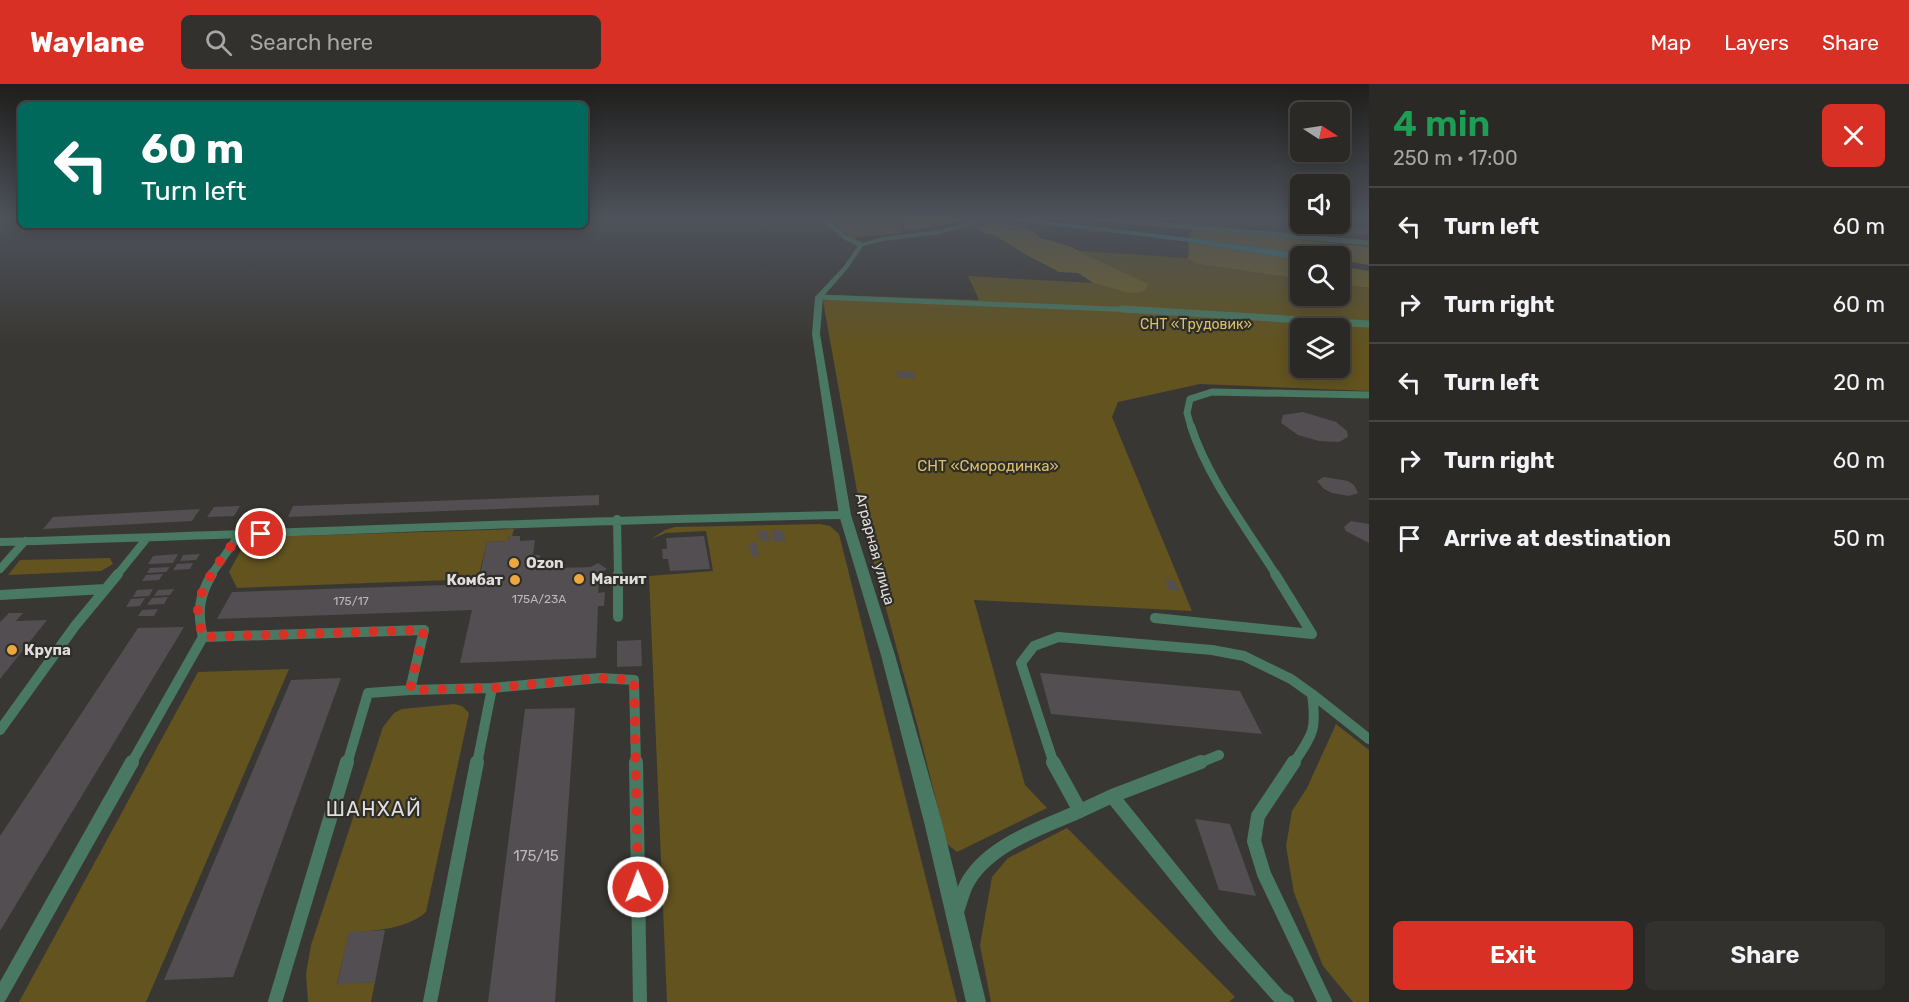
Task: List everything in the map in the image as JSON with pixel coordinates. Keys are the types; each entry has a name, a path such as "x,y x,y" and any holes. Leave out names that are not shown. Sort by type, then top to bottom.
{"street":[{"path":"819,297 850,261"},
{"name":"Аграрная улица","path":"819,297 816,334 845,515 888,655 976,1002"}],"lane":[{"path":"819,297 1160,311 1369,324"},
{"path":"1155,618 1312,634 1214,476 1195,440 1186,413 1190,399 1212,392 1232,391 1369,395"},
{"path":"0,542 239,536 617,519 845,515"},
{"path":"617,519 618,617"},
{"path":"0,996 203,637 198,610 200,598 220,561 239,536"},
{"path":"0,730 105,589 147,538"},
{"path":"0,569 25,541"},
{"path":"0,595 105,589"},
{"path":"203,637 424,630 410,690"},
{"path":"1080,811 1050,757 1021,663 1034,646 1058,637 1212,650 1244,656 1291,679 1369,739"},
{"path":"275,1002 368,693 492,688 600,678 634,680 640,1002"},
{"path":"430,1002 492,688"},
{"path":"1312,694 1316,721 1308,742 1258,816 1254,841 1264,874 1324,1002"},
{"path":"956,917 968,879 988,858 1042,827 1112,796 1220,755"},
{"path":"1112,796 1223,934 1280,998 1287,1002"}],"green space":[{"name":"СНТ «Смородинка»","path":"1100,261 1193,261 1198,264 1290,278 1290,306 1350,306 1350,285 1369,288 1369,391 1200,384 1118,402 1112,417 1192,611 974,600 1025,785 1047,808 957,852 947,844 862,519 823,301 833,295 979,300 968,276 1093,283 1124,292 1145,290 1147,284"},
{"path":"820,524 830,526 839,534 957,1002 667,1002 649,576 713,571 706,531 666,533 651,539 675,527"},
{"path":"514,529 508,541 487,542 478,579 237,588 229,572 241,550 263,537"},
{"path":"110,558 113,564 101,571 8,575 20,560"},
{"path":"289,669 146,1002 19,1002 198,672"},
{"path":"454,704 462,706 469,713 426,912 399,926 349,933 337,984 375,982 371,1002 308,1002 306,974 311,945 383,727 394,713 402,709"},
{"path":"1336,724 1369,750 1369,1002 1353,1002 1323,966 1294,893 1286,846 1292,811 1307,788"},
{"path":"1067,828 1235,997 1229,1002 991,1002 980,945 992,877 1008,858"}],"shaded area":[{"path":"1038,261 1100,261 1148,284 1145,291 1124,292 1093,283 1078,273 1059,272"},
{"path":"1193,261 1290,261 1290,278 1198,264"},
{"path":"1350,261 1369,261 1369,265 1350,262"},
{"path":"1350,268 1369,271 1369,288 1350,285"}],"building":[{"path":"896,371 914,372 915,379 897,377"},
{"path":"1303,412 1336,422 1347,431 1348,437 1339,442 1319,441 1298,435 1281,423 1283,415"},
{"path":"1324,477 1348,481 1354,485 1358,493 1349,496 1332,493 1324,489 1317,481"},
{"path":"599,495 599,505 288,517 293,506"},
{"path":"240,506 234,516 207,517 214,507"},
{"path":"200,509 192,521 43,529 53,517"},
{"path":"1351,521 1369,524 1369,543 1346,531 1344,527"},
{"path":"771,530 782,530 786,541 774,542"},
{"path":"757,531 767,531 770,541 760,541"},
{"path":"509,536 520,536 520,541 535,540 533,555 540,555 540,557 539,561 532,561 531,569 591,567 598,563 607,569 600,573 598,593 605,592 604,606 598,606 596,658 460,663 472,610 217,619 232,592 478,584 487,542 508,541"},
{"path":"704,536 710,569 670,571 668,559 663,559 662,549 667,549 666,538"},
{"path":"756,542 759,556 752,557 748,543"},
{"path":"178,554 173,563 148,564 153,556"},
{"path":"200,554 196,560 180,561 183,555"},
{"path":"193,563 190,569 173,570 177,564"},
{"path":"170,567 166,572 147,573 150,568"},
{"path":"163,574 159,580 142,581 146,575"},
{"path":"1165,579 1175,581 1179,591 1169,590"},
{"path":"153,589 149,596 133,597 137,590"},
{"path":"174,589 170,595 154,596 158,590"},
{"path":"168,597 164,604 147,605 152,598"},
{"path":"145,598 140,606 126,607 131,599"},
{"path":"158,609 154,616 138,616 142,610"},
{"name":"Крупа","path":"9,613 23,613 16,621 47,620 0,679 0,622"},
{"path":"184,627 0,931 0,836 138,628"},
{"path":"641,640 642,666 617,667 617,641"},
{"path":"1040,673 1240,691 1262,734 1051,714"},
{"path":"341,678 233,977 164,980 291,680"},
{"path":"575,708 555,1002 488,1002 525,709"},
{"path":"1195,819 1230,824 1256,896 1219,890"},
{"path":"385,930 375,982 337,985 349,932"}],"place":[{"name":"Ozon","path":"514,563"},
{"name":"Магнит","path":"579,579"},
{"name":"Комбат","path":"515,580"},
{"name":"Крупа","path":"12,650"}],"district":[{"name":"ШАНХАЙ","path":"374,809"}],"route":[{"path":"261,534 239,536 220,561 200,598 198,610 203,637 424,630 410,690 492,688 600,678 634,680 638,887"}],"park label":[{"name":"СНТ «Трудовик»","path":"1196,324"}]}
